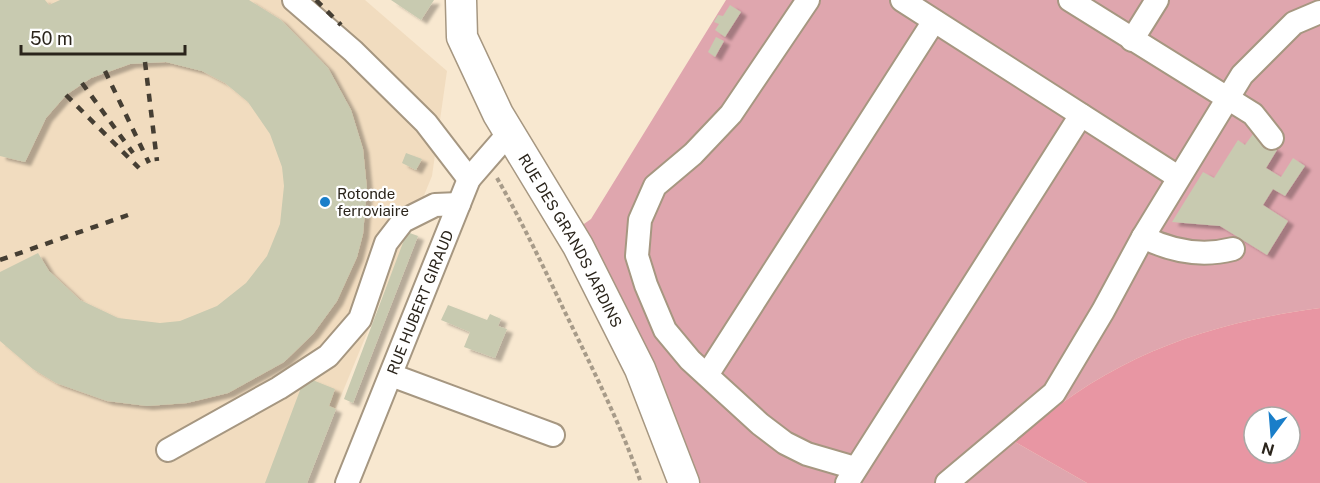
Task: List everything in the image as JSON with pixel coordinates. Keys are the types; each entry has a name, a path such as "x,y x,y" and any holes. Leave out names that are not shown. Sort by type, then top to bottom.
{"main road":[{"name":"RUE DES GRANDS JARDINS","path":"461,0 462,38 509,133 578,246 635,359 684,483"}],"street":[{"path":"294,0 353,51 426,123 469,179"},
{"path":"808,0 731,114 693,154 655,186 640,220 637,256 646,285 665,330 690,360 759,424 785,443 830,462 851,476 1081,115"},
{"path":"902,0 1178,177"},
{"path":"1070,0 1253,114 1272,138"},
{"path":"1132,40 1157,0"},
{"path":"947,483 1054,393 1225,98 1266,48 1294,23 1320,12"},
{"path":"707,375 934,21"},
{"name":"RUE HUBERT GIRAUD","path":"347,483 469,179 509,133"},
{"path":"168,450 279,388 328,356 360,319 386,243 403,221 435,206 459,204"},
{"path":"1143,237 1164,248 1191,252 1220,252 1233,249"},
{"path":"391,375 553,435"}],"path":[{"path":"486,159 522,222 595,370 625,436 641,483"}],"shaded area":[{"path":"0,0 365,0 447,71 432,176 305,483 0,483"},
{"path":"726,0 1320,0 1320,308 1235,324 1156,350 1119,367 1083,388 1015,442 1087,483 698,483 581,226 591,219"},
{"path":"1320,308 1320,483 1087,483 1015,442 1083,388 1119,367 1156,350 1235,324"}],"building":[{"name":"Rotonde ferroviaire","path":"0,0 45,0 49,5 60,0 249,0 281,20 328,68 351,110 363,149 367,189 363,234 357,257 337,301 313,334 284,362 228,393 187,403 147,406 107,401 56,383 33,369 0,341 0,272 38,253 49,271 80,300 118,318 160,323 180,321 217,306 246,283 267,256 280,224 284,186 282,167 270,134 248,102 225,83 202,71 166,62 130,64 91,78 66,95 46,118 25,162 0,156"},
{"path":"391,0 434,0 421,20"},
{"path":"730,5 741,12 725,37 715,30 719,24 714,22 718,15 723,16"},
{"path":"716,37 724,41 715,57 708,52"},
{"path":"1253,134 1277,150 1266,168 1281,177 1293,158 1305,166 1285,196 1273,189 1263,205 1288,221 1267,255 1220,226 1172,222 1203,172 1214,178 1238,140 1245,145"},
{"path":"406,153 422,159 416,170 402,163"},
{"path":"407,232 418,236 353,403 344,399"},
{"path":"448,305 487,320 490,314 501,319 498,326 507,329 495,358 464,347 470,332 441,320"},
{"path":"305,377 335,389 329,406 336,409 307,483 265,483"}],"railway":[{"path":"316,0 341,25"},
{"path":"145,62 157,161"},
{"path":"105,71 149,163"},
{"path":"82,83 133,153"},
{"path":"66,95 139,168"},
{"path":"0,260 128,215"}],"place":[{"name":"Rotonde ferroviaire","path":"325,202"}]}
